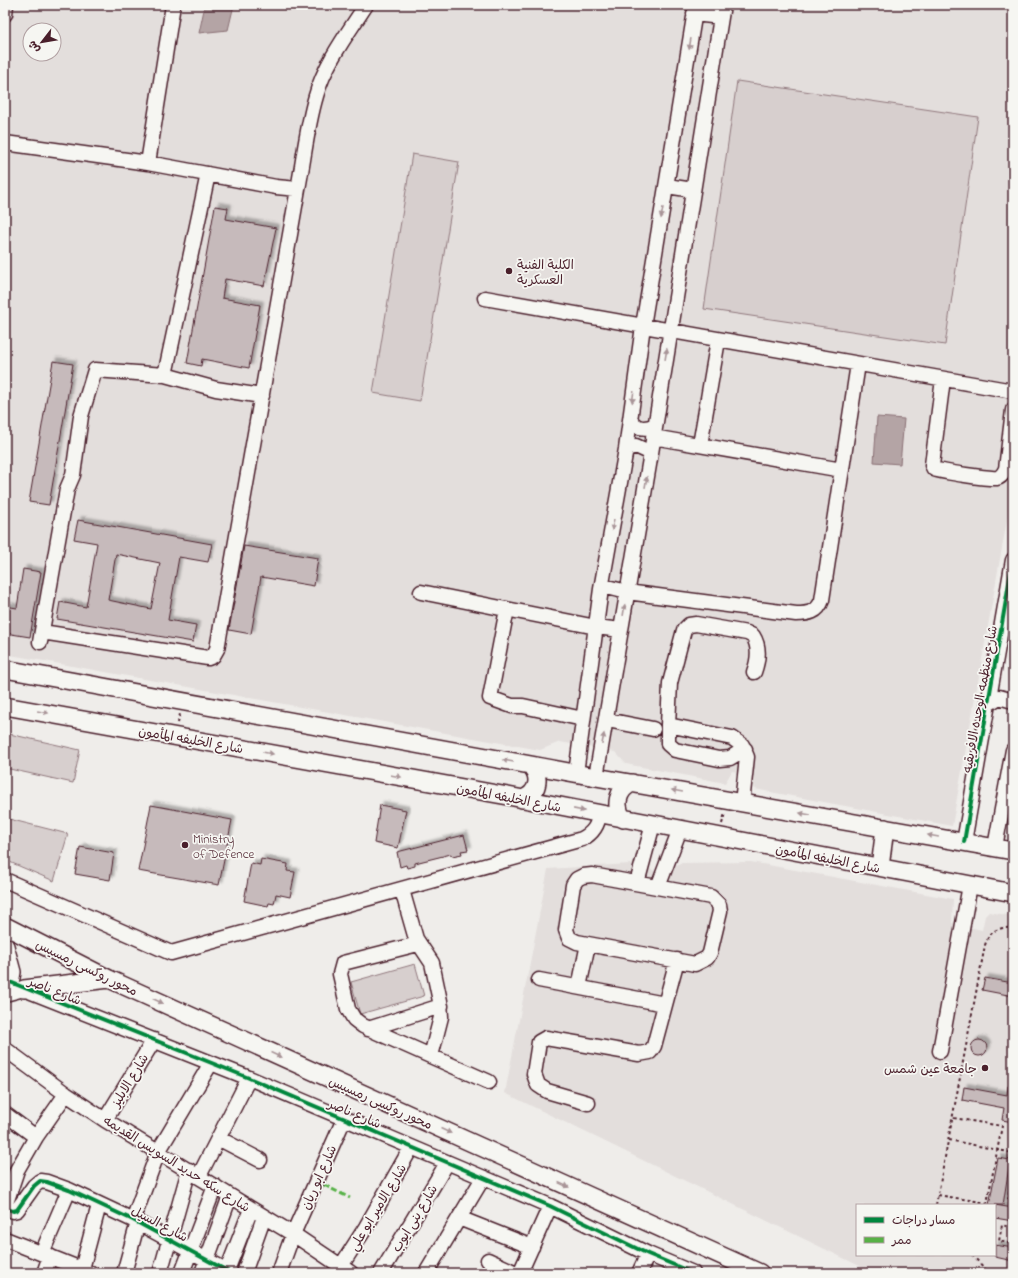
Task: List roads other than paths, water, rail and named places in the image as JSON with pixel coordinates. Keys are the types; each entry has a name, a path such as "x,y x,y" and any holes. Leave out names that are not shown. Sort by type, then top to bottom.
{"main road":[{"path":"5,668 632,784 1013,851"},
{"name":"شارع الخليفه المأمون","path":"5,706 522,799 1013,893"},
{"path":"522,799 534,791 537,782 536,773 530,765"},
{"path":"623,819 619,810 618,801 624,788 632,784"},
{"path":"880,868 885,828"},
{"name":"محور روكسى رمسيس","path":"5,926 109,979 760,1273"},
{"path":"5,946 12,972 11,987 109,979"}],"street":[{"path":"5,14 6,5"},
{"path":"148,163 173,5"},
{"path":"262,396 216,389 165,375 95,370 81,416 73,475 67,490 41,637 208,658 213,656 217,649 316,95 324,76 344,40 366,5"},
{"path":"576,773 596,627 626,449 643,326 695,10 722,11 651,453 607,720 596,777"},
{"path":"5,143 148,163 276,187 298,189"},
{"path":"165,375 208,174"},
{"path":"667,186 693,190"},
{"path":"485,298 1013,391"},
{"path":"700,445 718,340"},
{"path":"603,586 628,592 796,614 813,612 818,608 822,600 858,364"},
{"path":"943,379 932,465 934,469 998,478 1001,476 1006,469 1013,410"},
{"path":"630,420 637,427 700,445 842,470"},
{"path":"626,449 636,446 651,453"},
{"name":"شارع منظمه الوحده الافريقيه","path":"964,842 1013,560"},
{"path":"421,592 596,627 621,630"},
{"path":"507,610 490,698 512,706 522,706 583,719"},
{"path":"744,749 730,758 719,759 675,750 668,744 670,684 684,630 689,625 696,624 747,633 753,636 757,648 757,663 754,672"},
{"path":"993,676 1001,687 1013,690"},
{"path":"988,704 999,697 1013,701"},
{"path":"607,720 653,729"},
{"path":"668,725 732,738 744,749 747,758 735,802"},
{"path":"995,847 1013,750"},
{"path":"5,880 171,953 582,839 593,832 599,814"},
{"path":"637,883 653,824"},
{"path":"658,887 680,829"},
{"path":"592,875 637,883 711,897 719,905 720,911 712,946 707,958 695,964 588,944 573,940 566,934 573,885 577,879 583,876 592,875"},
{"path":"940,1051 970,885"},
{"path":"402,890 418,944 432,963 441,1006 441,1017 431,1056"},
{"path":"418,944 349,960 343,963 340,968 340,974 350,1014 358,1023 368,1029 489,1082"},
{"path":"579,987 588,944"},
{"path":"588,1103 547,1091 538,1085 534,1074 539,1042 546,1038 645,1055 650,1052 654,1046 677,960"},
{"path":"539,980 665,1004"},
{"name":"شارع ناصر","path":"11,987 154,1040 249,1078 550,1206 648,1254 693,1273"},
{"path":"368,1029 441,1006"},
{"name":"شارع الابليز","path":"105,1120 154,1040"},
{"name":"شارع سكه حديد السويس القديمه","path":"5,1050 105,1120 293,1234 346,1269"},
{"path":"124,1273 136,1221 158,1152 211,1063"},
{"path":"160,1273 194,1173 218,1138 249,1078"},
{"path":"5,1207 11,1168 36,1137 66,1094"},
{"path":"5,1114 36,1137"},
{"name":"شارع ابو ريان","path":"279,1273 293,1234 344,1119"},
{"path":"218,1138 260,1160"},
{"name":"شارع الامير ابو علي","path":"346,1269 374,1214 411,1148"},
{"name":"شارع بنى ايوب","path":"381,1273 447,1163"},
{"path":"429,1272 483,1178"},
{"name":"شارع السيل","path":"5,1207 13,1211 18,1209 34,1186 43,1181 69,1190 136,1221 228,1272"},
{"path":"182,1273 215,1186"},
{"path":"44,1273 46,1255 69,1190"},
{"path":"202,1273 230,1196"},
{"path":"5,1239 87,1271 99,1205"},
{"path":"520,1273 550,1206"},
{"path":"228,1272 251,1209"},
{"path":"244,1273 264,1217"},
{"path":"459,1218 532,1247"},
{"path":"639,1273 648,1254"},
{"path":"488,1260 516,1273"}],"place":[{"name":"الكلية الفنية العسكرية","path":"509,271"},
{"name":"Ministry of Defence","path":"185,845"},
{"name":"جامعة عين شمس","path":"985,1068"}]}
